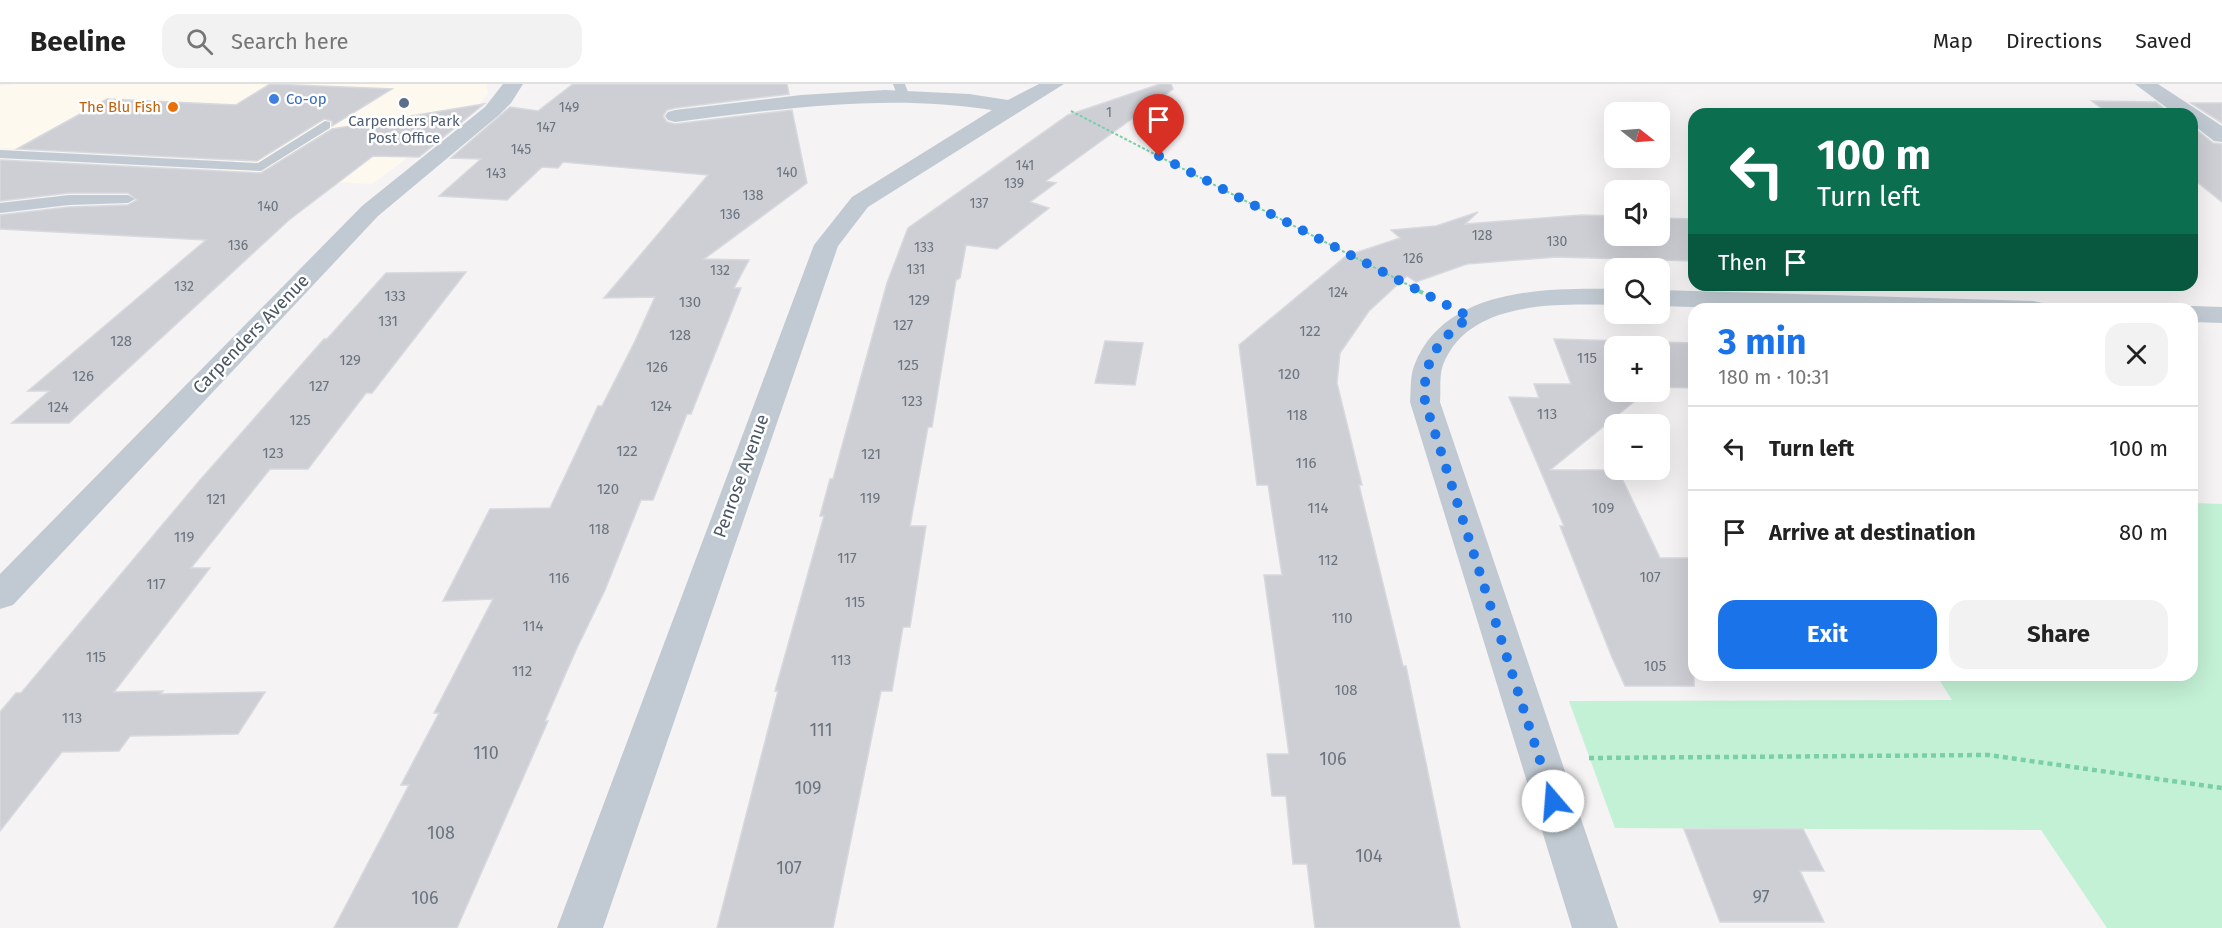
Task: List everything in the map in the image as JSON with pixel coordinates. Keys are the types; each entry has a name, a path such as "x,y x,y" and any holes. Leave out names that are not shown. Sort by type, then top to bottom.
{"street":[{"name":"Carpenders Avenue","path":"0,596 370,211 492,111 513,84"},
{"path":"2145,84 2180,108"},
{"path":"675,116 901,90 968,98 1033,94"},
{"name":"Penrose Avenue","path":"580,928 826,245 860,202 1033,94"},
{"path":"2198,120 2222,136"},
{"path":"1595,928 1425,402 1424,380 1430,361 1453,329 1470,317 1505,304 1537,298 1604,297"},
{"path":"1670,298 1829,303"},
{"path":"2198,314 2222,315"}],"lane":[{"path":"0,154 261,167 325,124"},
{"path":"0,208 69,200 128,199"}],"path":[{"path":"1033,94 1470,317"},
{"path":"1539,759 1988,755 2222,788"}],"shaded area":[{"path":"15,84 487,84 488,94 477,107 372,184 213,176 238,159 0,148 0,86"}],"green space":[{"path":"2198,503 2222,504 2222,928 2107,928 2041,830 1615,828 1569,701 1952,700 1940,681 2198,681"}],"building":[{"path":"270,84 392,89 332,126 332,121 324,119 257,161 17,149 107,99 236,105"},
{"path":"573,84 787,84 789,94 675,108 667,110 663,116 667,122 675,124 792,110 807,183 704,259 749,260 734,288 741,288 691,414 687,414 653,500 641,500 605,590 576,650 545,721 548,721 457,928 334,928 409,785 401,785 439,713 434,713 493,599 443,601 490,509 550,508 598,406 602,406 655,297 604,298 708,175 563,162 558,168 542,167 507,200 439,196 481,159 451,158 510,107 538,111"},
{"path":"1160,84 1171,84 1173,89 1046,181 1056,183 1030,202 1049,208 997,249 966,245 960,278 956,280 932,427 928,427 910,526 926,526 910,627 903,627 892,691 881,691 833,928 717,928 778,691 775,691 824,516 820,516 830,479 833,479 887,283 908,228 1068,115"},
{"path":"2092,101 2156,102 2164,108 2101,108"},
{"path":"2191,103 2222,103 2222,123"},
{"path":"484,104 419,157 373,156 289,220 69,423 12,423 49,391 28,391 206,240 0,229 0,215 69,207 128,205 137,200 128,193 69,193 0,201 0,160 261,173 332,129"},
{"path":"2198,131 2213,143 2222,144 2222,202 2198,183"},
{"path":"1478,212 1465,224 1581,215 1604,216 1604,246 1670,246 1670,218 1688,219 1688,261 1670,260 1670,258 1556,257 1467,264 1416,282 1407,276 1369,311 1340,353 1337,383 1403,666 1406,666 1460,928 1315,928 1307,864 1293,864 1286,796 1272,796 1267,754 1289,754 1264,575 1282,575 1268,485 1257,485 1239,345 1346,256 1400,238 1391,230 1436,226"},
{"path":"466,272 372,393 366,393 308,469 270,469 191,568 210,568 114,692 163,691 160,694 265,692 238,734 130,736 119,751 62,752 0,831 0,712 16,693 21,693 200,480 324,339 327,339 386,273"},
{"path":"1554,339 1604,340 1604,402 1634,402 1619,414 1604,414 1604,426 1550,470 1604,470 1604,480 1623,480 1660,558 1688,558 1688,681 1694,681 1694,686 1625,686 1560,526 1564,526 1509,397 1539,398 1534,384 1571,384"},
{"path":"1105,341 1143,343 1135,385 1095,383"},
{"path":"1670,342 1688,343 1688,388 1670,387"},
{"path":"1684,829 1803,829 1824,871 1800,871 1824,922 1720,922"}],"place":[{"name":"Co-op","path":"274,99"},
{"name":"Carpenders Park Post Office","path":"404,103"},
{"name":"The Blu Fish","path":"173,107"}],"route":[{"path":"1159,156 1470,317 1453,329 1440,344 1430,361 1424,380 1425,402 1553,801"}]}
